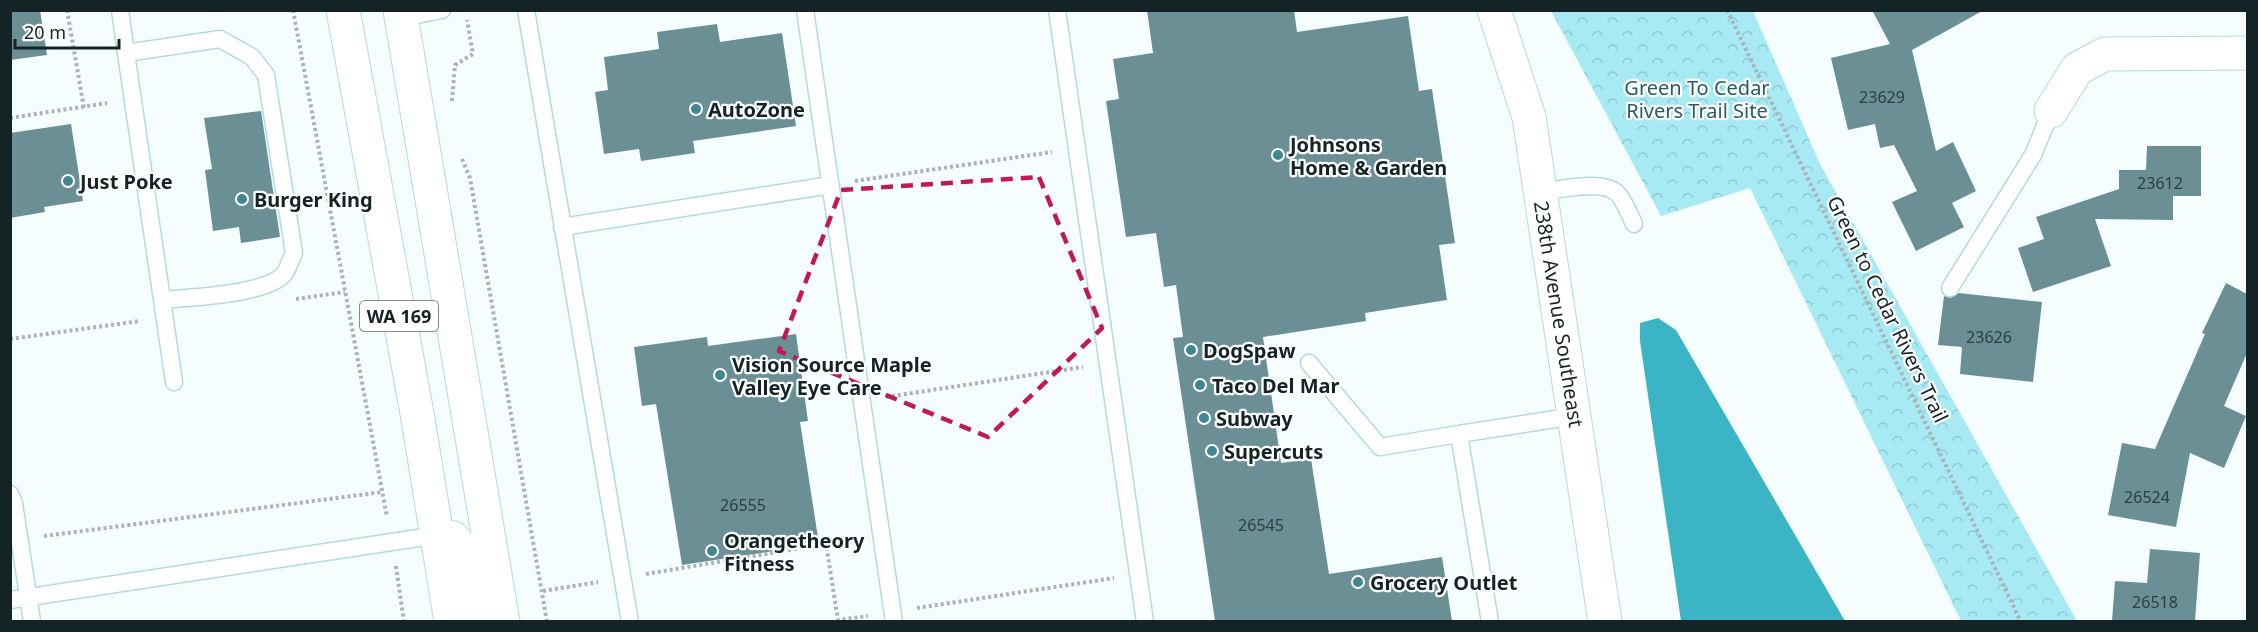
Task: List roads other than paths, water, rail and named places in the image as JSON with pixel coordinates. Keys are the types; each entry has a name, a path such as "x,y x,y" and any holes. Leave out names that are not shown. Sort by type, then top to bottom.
{"main road":[{"name":"WA 169","path":"344,10 438,535 451,621"},
{"name":"238th Avenue Southeast","path":"1494,10 1529,117 1605,621"},
{"name":"WA 169","path":"401,14 503,621"},
{"path":"2051,111 2077,69 2105,54 2247,53"},
{"path":"438,535 453,538 464,551 476,621"}],"lane":[{"path":"120,10 174,382"},
{"path":"401,14 442,10"},
{"path":"526,10 630,621"},
{"path":"805,10 893,617"},
{"path":"1057,10 1146,621"},
{"path":"126,52 220,39 252,57 266,75 294,253 284,274 270,283 253,288 162,300"},
{"path":"1950,288 2033,155 2051,111"},
{"path":"562,227 831,185"},
{"path":"1540,192 1592,185 1613,189 1619,195 1634,224"},
{"path":"1309,363 1380,447 1575,416"},
{"path":"1459,435 1490,621"},
{"path":"10,494 20,539 32,621"},
{"path":"10,600 438,535"}],"place":[{"name":"AutoZone","path":"696,109"},
{"name":"Johnsons Home & Garden","path":"1278,155"},
{"name":"Just Poke","path":"68,181"},
{"name":"Burger King","path":"242,199"},
{"name":"DogSpaw","path":"1191,350"},
{"name":"Vision Source Maple Valley Eye Care","path":"720,375"},
{"name":"Taco Del Mar","path":"1200,385"},
{"name":"Subway","path":"1204,418"},
{"name":"Supercuts","path":"1212,451"},
{"name":"Orangetheory Fitness","path":"712,551"},
{"name":"Grocery Outlet","path":"1358,582"}],"park label":[{"name":"Green To Cedar Rivers Trail Site","path":"1697,98"}]}
